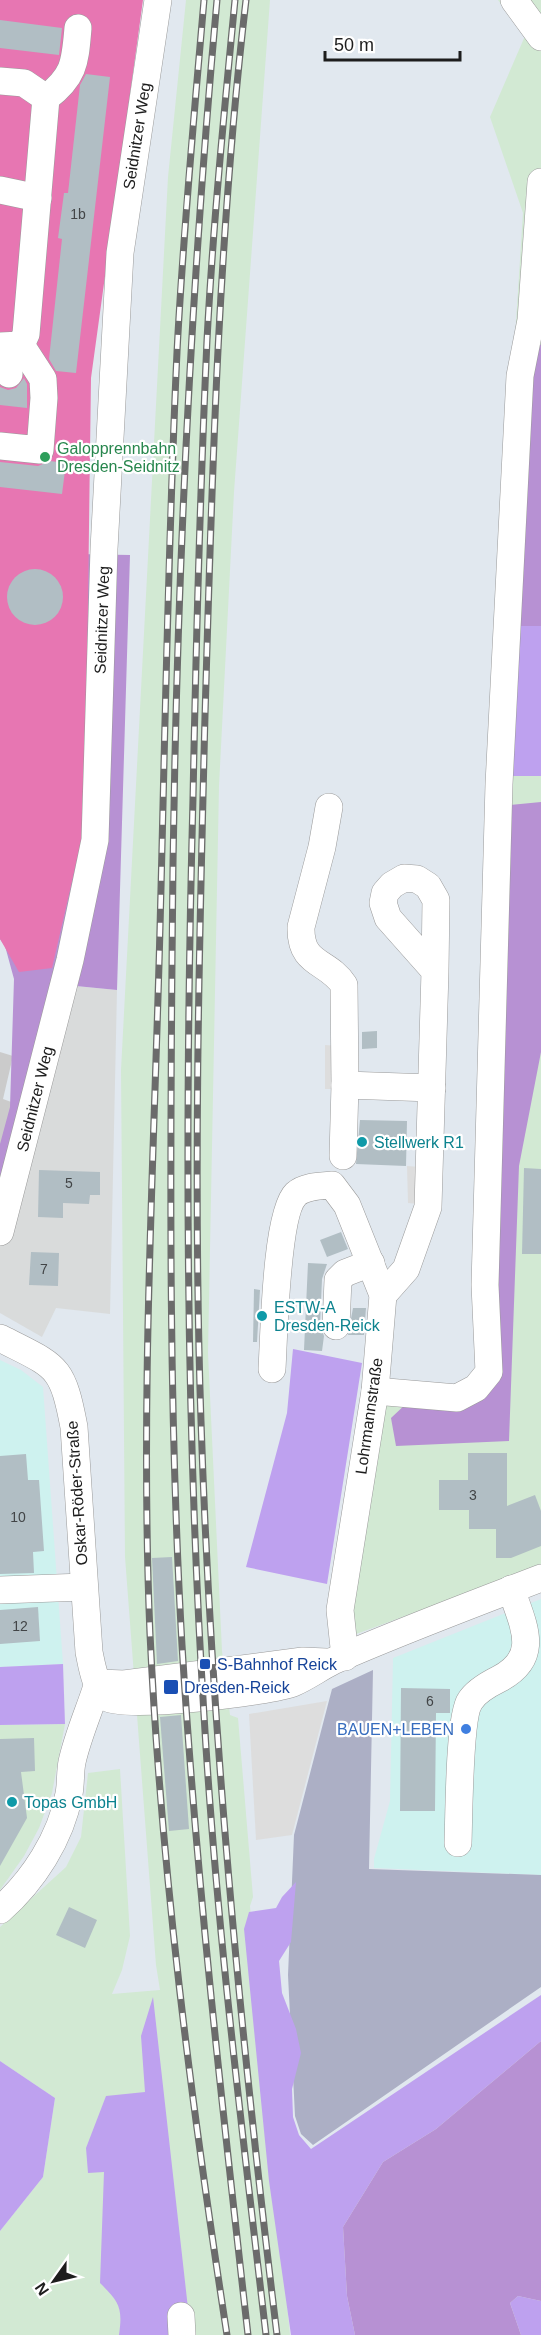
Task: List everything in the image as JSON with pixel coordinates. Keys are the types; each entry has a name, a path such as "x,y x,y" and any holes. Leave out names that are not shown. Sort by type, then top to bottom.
{"street":[{"name":"Seidnitzer Weg","path":"0,1232 70,960 95,840 104,549 120,253 158,0"},
{"path":"514,0 541,38"},
{"path":"46,98 63,86 74,65 78,28"},
{"path":"0,81 24,83 46,98"},
{"path":"10,346 26,334 46,98"},
{"path":"375,1391 457,1398 476,1388 489,1372 485,1284 499,784 520,376 531,320 541,182"},
{"path":"0,190 38,198"},
{"path":"9,374 10,346"},
{"path":"0,446 40,450 38,397 43,379 10,346"},
{"path":"329,807 322,848 301,927 301,937 312,959 336,975 344,985 343,1156"},
{"path":"383,1295 406,1269 428,1206 435,971"},
{"path":"345,1085 432,1088"},
{"name":"Lohrmannstraße","path":"272,1369 284,1218 295,1194 308,1188 332,1185 347,1205 383,1295 375,1391 340,1610 338,1659"},
{"path":"336,1326 338,1280 351,1270 370,1263"},
{"name":"Oskar-Röder-Straße","path":"0,1338 46,1362 60,1374 68,1391 74,1427 89,1652 98,1683"},
{"path":"98,1683 103,1693 114,1701 200,1697 260,1691 291,1683 338,1659 427,1621 541,1578"},
{"path":"0,1590 84,1587"},
{"path":"458,1843 464,1724 469,1701 486,1686 522,1665 527,1654 521,1617 511,1589"},
{"path":"0,1910 25,1885 46,1855 61,1822 69,1794 72,1763 98,1683"}],"shaded area":[{"name":"Galopprennbahn Dresden-Seidnitz","path":"0,0 143,0 91,378 85,825 52,968 19,972 0,939"},
{"path":"186,0 270,0 234,492 219,786 208,1353 222,1651 230,1715 238,1718 253,1897 250,1906 255,1968 290,2335 0,2335 0,2231 43,2177 55,2098 0,2061 0,1927 66,1867 81,1837 88,1773 120,1769 130,1936 122,1970 112,1994 160,1990 156,1965 125,1557 121,1070 168,177"},
{"path":"498,0 541,0 541,1566 348,1637 388,1381 463,1386 482,1364 514,354 523,213 490,117 525,36"},
{"path":"541,344 541,626 511,626 526,362"},
{"path":"75,554 130,555 117,990 76,986 0,1218 0,1144 10,1107 14,979 5,946 0,939 0,822"},
{"path":"511,626 541,626 541,776 510,776"},
{"path":"541,802 541,1052 519,1166 509,1441 396,1446 391,1418 409,1401 495,1383 510,805"},
{"path":"75,986 117,990 110,1314 56,1308 42,1337 0,1313 0,1242"},
{"path":"325,1045 339,1046 338,1089 325,1089"},
{"path":"0,1052 13,1056 3,1099 14,1103 0,1156"},
{"path":"407,1166 421,1167 419,1204 408,1203"},
{"path":"293,1349 362,1363 327,1584 246,1567 287,1413"},
{"path":"0,1360 21,1370 43,1387 63,1664 0,1667"},
{"name":"BAUEN+LEBEN","path":"541,1599 541,1875 374,1868 374,1859 390,1801 393,1658"},
{"path":"63,1664 65,1724 0,1725 0,1667"},
{"path":"373,1670 369,1869 541,1875 541,1987 313,2145 301,2134 295,2116 288,1975 294,1835 332,1689"},
{"path":"327,1701 292,1835 256,1840 249,1714"},
{"path":"65,1724 52,1793 39,1828 24,1856 0,1890 0,1725"},
{"path":"296,1882 291,1942 279,1961 282,1993 296,2029 301,2053 292,2089 293,2117 299,2135 311,2149 541,1995 541,2041 436,2129 383,2162 343,2227 347,2296 355,2335 291,2335 269,2181 244,1929 249,1912 276,1908 282,1897"},
{"path":"153,1997 191,2335 119,2335 120,2311 112,2295 100,2283 104,2172 88,2173 86,2148 106,2096 145,2092 141,2036"},
{"path":"541,2041 541,2301 518,2296 510,2303 521,2335 355,2335 347,2296 343,2227 383,2162 436,2129"},
{"path":"0,2061 55,2098 43,2177 0,2231"},
{"path":"518,2296 541,2301 541,2335 521,2335 510,2303"}],"building":[{"path":"0,20 62,28 59,55 0,48"},
{"path":"86,74 110,77 76,373 56,371 49,359 62,239 58,238 64,193 68,193 80,85"},
{"path":"24,378 27,384 27,408 0,405 0,387 8,390 16,388"},
{"path":"50,461 66,463 62,494 0,487 0,462 38,466"},
{"path":"35,569 46,571 55,577 61,586 63,597 61,608 55,617 46,623 35,625 24,623 15,617 9,608 7,597 9,586 15,577 24,571"},
{"path":"377,1031 377,1048 362,1049 362,1032"},
{"path":"360,1120 407,1121 406,1166 356,1164"},
{"path":"524,1168 541,1169 541,1254 522,1254"},
{"path":"39,1170 100,1172 100,1195 90,1195 89,1204 63,1203 63,1218 38,1217"},
{"path":"341,1232 348,1249 327,1257 320,1240"},
{"path":"31,1252 59,1253 58,1286 29,1285"},
{"path":"308,1263 327,1264 322,1279 320,1325 324,1336 322,1351 304,1350"},
{"path":"254,1289 260,1290 257,1342 253,1342"},
{"path":"353,1308 366,1308 364,1335 348,1335"},
{"path":"468,1453 507,1453 507,1506 535,1495 541,1511 541,1546 511,1558 496,1558 496,1529 469,1529 469,1510 439,1510 439,1480 468,1480"},
{"path":"26,1454 28,1480 39,1480 44,1551 33,1552 34,1573 0,1574 0,1456"},
{"path":"172,1557 178,1661 157,1664 152,1558"},
{"path":"38,1607 40,1641 0,1644 0,1610"},
{"path":"401,1688 450,1689 450,1713 436,1713 435,1811 400,1811"},
{"path":"181,1715 189,1829 169,1831 160,1717"},
{"name":"Topas GmbH","path":"34,1738 35,1771 21,1772 27,1818 0,1866 0,1739"},
{"path":"69,1907 97,1920 85,1948 56,1935"}],"railway":[{"path":"204,0 182,264 171,496 146,1458 150,1634 170,1898 201,2160 227,2335"},
{"path":"217,0 198,240 179,601 173,842 171,1304 178,1560 188,1732 210,1990 248,2335"},
{"path":"235,0 212,255 202,455 190,913 188,1256 193,1486 209,1793 230,2025 266,2335"},
{"path":"246,0 229,179 214,447 201,892 197,1245 206,1536 220,1765 239,1993 277,2335"}],"place":[{"name":"Galopprennbahn Dresden-Seidnitz","path":"45,457"},
{"name":"Stellwerk R1","path":"362,1142"},
{"name":"ESTW-A Dresden-Reick","path":"262,1316"},
{"name":"S-Bahnhof Reick","path":"205,1664"},
{"name":"Dresden-Reick","path":"171,1687"},
{"name":"BAUEN+LEBEN","path":"466,1729"},
{"name":"Topas GmbH","path":"12,1802"}]}
